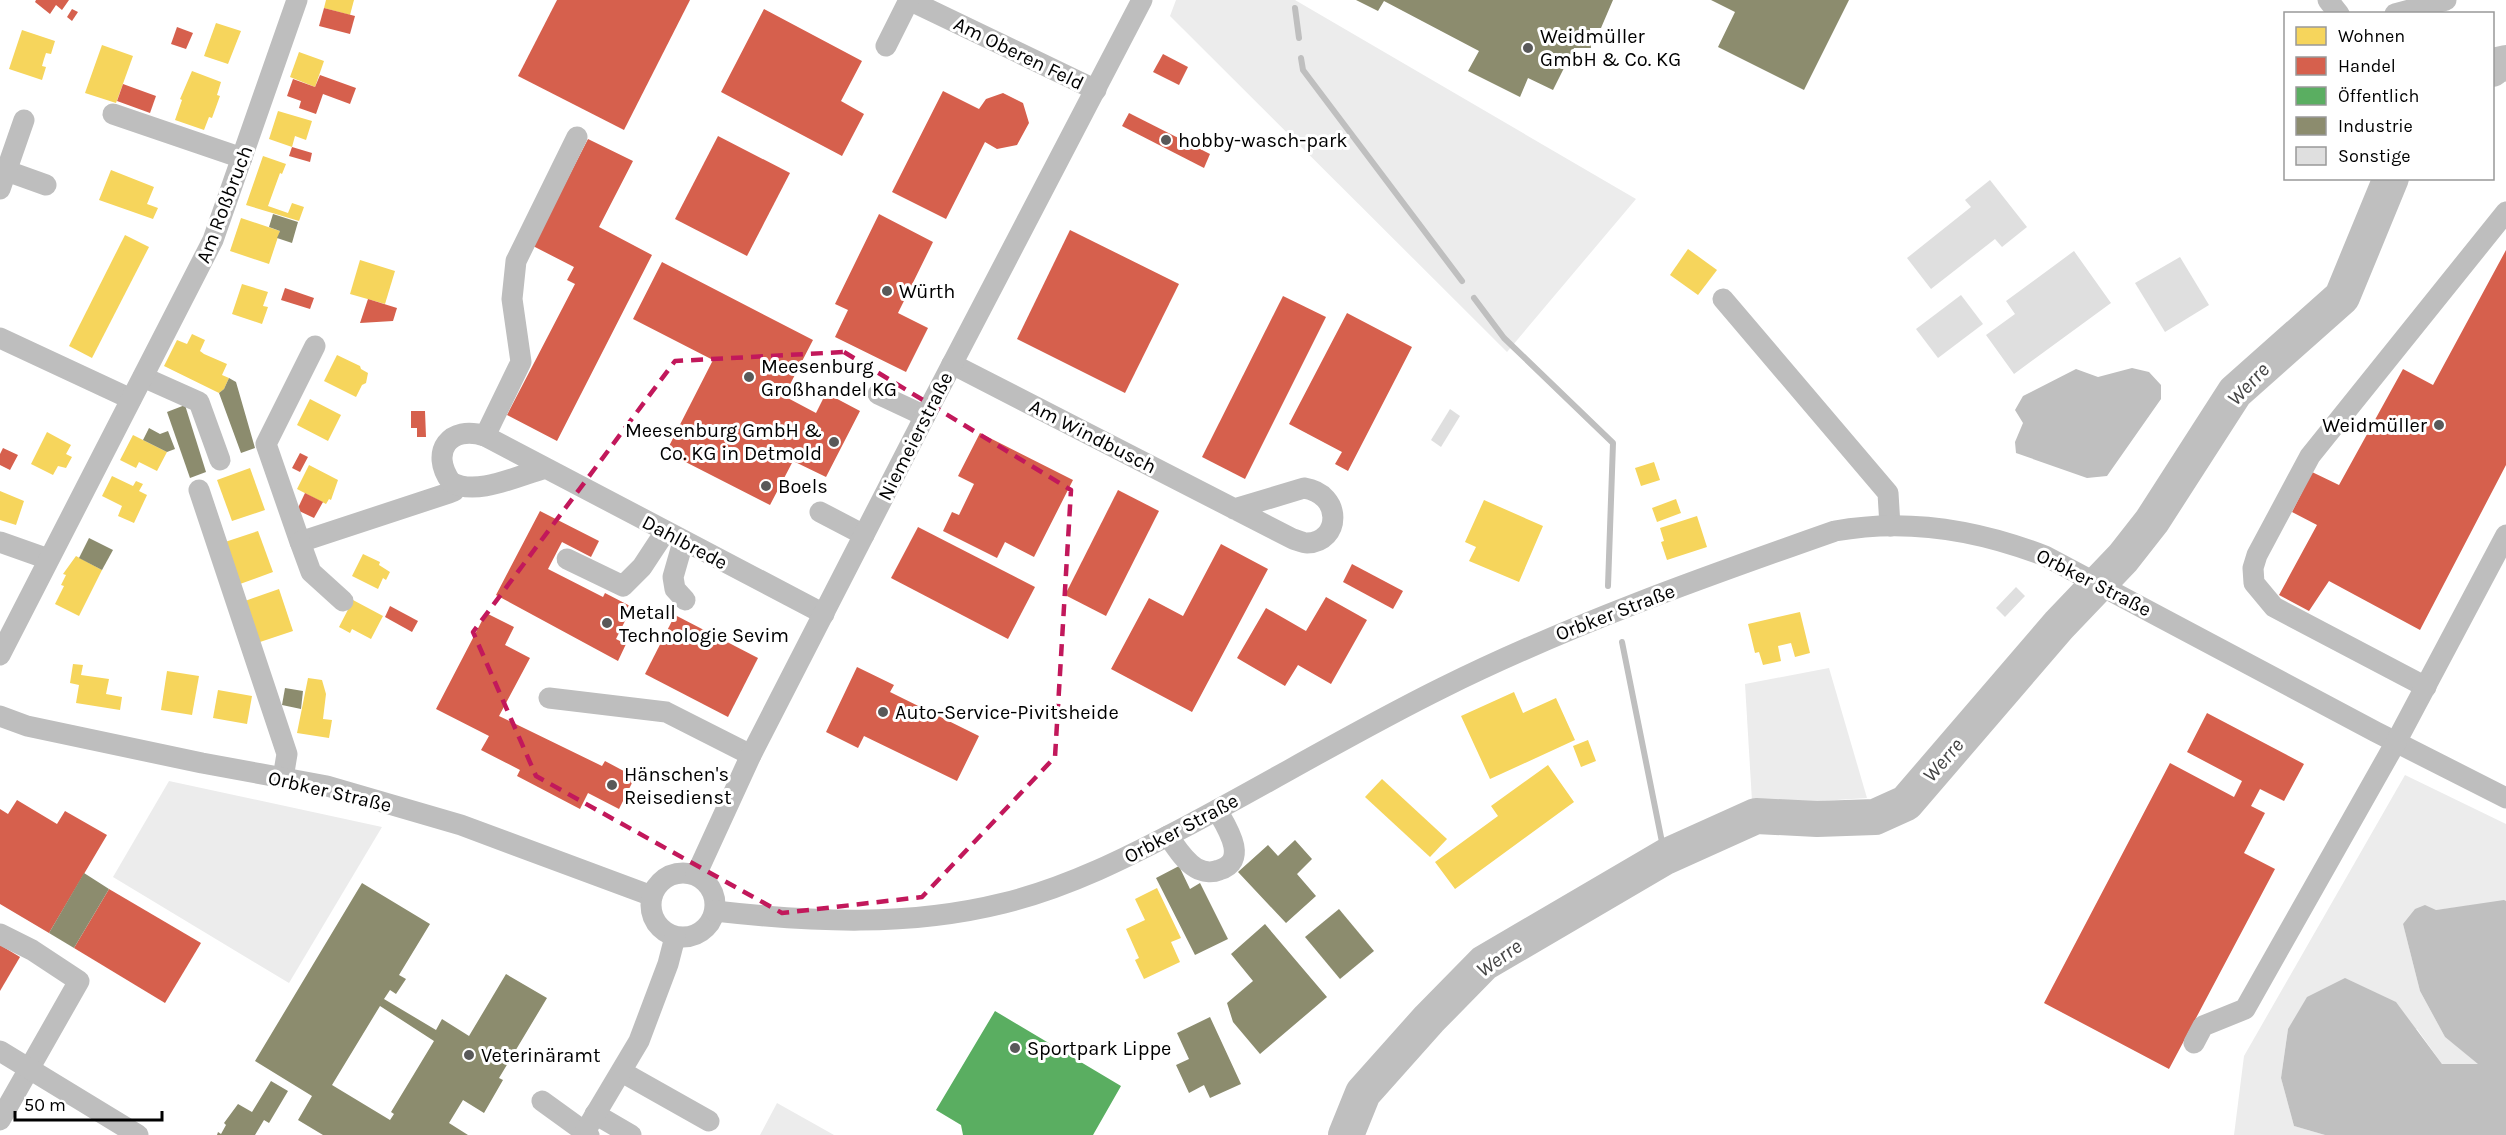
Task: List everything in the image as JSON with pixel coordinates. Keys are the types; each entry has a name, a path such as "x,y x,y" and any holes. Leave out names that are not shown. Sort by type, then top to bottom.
{"street":[{"name":"Am Roßbruch","path":"0,655 213,240 297,0"},
{"path":"886,46 909,0"},
{"name":"Am Oberen Feld","path":"909,0 1096,90"},
{"name":"Niemeierstraße","path":"696,875 752,755 864,535 1142,0"},
{"path":"2328,0 2337,12"},
{"path":"2402,12 2446,0"},
{"path":"113,114 242,158"},
{"path":"24,120 3,180 46,185"},
{"path":"485,436 521,362 512,299 516,261 577,137"},
{"path":"2426,687 2274,607 2254,583 2253,568 2257,555 2310,456 2506,212"},
{"path":"1723,299 1889,489 1890,526"},
{"path":"0,338 131,399"},
{"path":"315,346 266,444 311,572 343,601"},
{"name":"Am Windbusch","path":"952,364 1234,509"},
{"path":"143,377 198,402 220,460"},
{"path":"878,394 925,416"},
{"name":"Dahlbrede","path":"457,486 445,474 441,464 445,446 450,439 459,434 477,433 824,614"},
{"path":"300,542 454,491 457,486 479,488 546,468"},
{"path":"199,490 287,754 283,778"},
{"path":"820,512 864,535"},
{"name":"Orbker Straße","path":"715,911 870,922 963,912 1005,903 1066,884 1168,836 1440,688 1592,619 1835,531 1863,526 1947,529 1992,537 2045,556 2506,798"},
{"path":"567,559 623,586 642,567 665,532"},
{"path":"2194,1043 2203,1026 2245,1009 2396,742 2506,535"},
{"path":"0,542 48,559"},
{"path":"683,542 673,577 675,589 685,600"},
{"path":"549,698 666,712 752,755"},
{"name":"Orbker Straße","path":"0,716 27,726 327,786 461,825 652,896"},
{"path":"1168,836 1195,868 1215,872 1225,869 1232,861 1235,850 1233,838 1217,810"},
{"path":"678,873 696,875 705,881 716,900 711,923 701,933 689,938 675,937 658,926 653,916 652,896 656,887 670,876 678,873"},
{"path":"0,934 32,950 79,981 30,1069 7,1094 0,1120"},
{"path":"588,1129 639,1041 668,964 675,937"},
{"path":"0,1051 138,1135"},
{"path":"622,1072 708,1121"},
{"path":"542,1101 588,1129 631,1135"}],"highlighted area":[{"path":"844,352 1071,490 1055,757 922,897 782,913 536,776 473,632 675,361"}],"shaded area":[{"path":"1176,0 1295,0 1636,199 1507,352 1170,16"},
{"path":"2132,368 2149,372 2161,385 2161,399 2107,476 2087,478 2016,453 2015,442 2023,423 2015,410 2023,396 2076,369 2098,377"},
{"path":"1829,668 1867,798 1805,802 1752,801 1745,684"},
{"path":"2405,775 2506,824 2506,901 2436,910 2403,924 2420,991 2445,1037 2479,1064 2442,1064 2417,1029 2288,1029 2281,1078 2294,1126 2325,1135 2234,1135 2244,1056"},
{"path":"169,781 382,827 289,983 113,877"},
{"path":"2506,901 2506,1135 2325,1135 2294,1126 2281,1078 2288,1029 2307,997 2345,978 2396,1002 2442,1064 2478,1064 2445,1037 2420,991 2403,924 2415,909 2425,905 2436,910"},
{"path":"777,1103 834,1135 760,1135"}],"building: Wohnen":[{"path":"326,0 354,0 350,15 324,8"},
{"path":"216,23 241,31 228,64 204,56"},
{"path":"22,30 55,41 51,54 46,53 44,59 42,66 46,67 42,80 9,69"},
{"path":"102,45 133,56 116,103 85,93"},
{"path":"299,52 324,61 315,87 290,77"},
{"path":"192,71 221,82 217,95 220,96 212,118 209,117 204,130 175,120 182,100 180,99"},
{"path":"278,111 312,121 306,140 295,136 292,147 269,139"},
{"path":"263,156 286,164 282,174 280,173 268,206 288,213 292,203 304,207 299,221 246,205"},
{"path":"111,170 154,187 147,204 158,208 153,219 99,200"},
{"path":"241,218 280,231 269,264 230,251"},
{"path":"125,235 149,247 92,358 69,346"},
{"path":"1688,249 1717,270 1698,295 1670,275"},
{"path":"360,260 395,271 385,304 350,294"},
{"path":"242,284 268,292 263,306 268,307 262,324 232,314"},
{"path":"192,334 205,340 200,351 227,364 222,375 229,378 224,389 219,393 164,366 177,340 187,344"},
{"path":"337,355 360,366 368,373 366,383 362,385 356,397 324,381"},
{"path":"310,399 341,415 328,441 297,425"},
{"path":"47,432 71,445 66,454 72,457 66,468 58,466 53,475 31,464"},
{"path":"133,435 167,452 157,471 139,462 136,468 120,460"},
{"path":"1654,462 1660,480 1641,486 1635,468"},
{"path":"309,465 338,480 331,500 329,499 326,504 297,489"},
{"path":"250,468 265,510 232,521 217,480"},
{"path":"112,476 133,486 136,481 143,484 139,491 147,495 134,523 118,516 122,506 102,496"},
{"path":"0,491 24,501 16,525 0,520"},
{"path":"1676,499 1681,513 1657,522 1652,508"},
{"path":"1484,500 1543,526 1519,582 1469,561 1476,547 1465,542"},
{"path":"1697,516 1707,547 1667,560 1661,542 1664,541 1660,528"},
{"path":"258,531 273,572 240,584 225,542"},
{"path":"363,554 380,562 379,565 390,572 386,580 383,578 378,589 352,576"},
{"path":"76,556 102,570 79,616 55,604 64,586 61,585 66,575 63,574"},
{"path":"279,589 293,631 260,642 245,601"},
{"path":"353,600 383,616 371,639 352,629 350,633 339,627"},
{"path":"1800,612 1810,653 1795,657 1791,643 1778,646 1781,661 1763,665 1759,652 1755,653 1748,624"},
{"path":"73,664 83,665 81,675 109,679 106,694 122,697 120,710 76,703 79,685 70,683"},
{"path":"167,671 199,676 192,715 161,710"},
{"path":"308,678 322,680 326,694 323,719 332,720 329,738 297,733"},
{"path":"218,690 252,696 247,724 213,718"},
{"path":"1514,692 1523,713 1556,698 1575,740 1490,779 1461,716"},
{"path":"1588,740 1596,761 1581,767 1573,746"},
{"path":"1548,765 1574,802 1455,889 1435,862 1498,816 1491,806"},
{"path":"1382,779 1447,839 1430,857 1365,797"},
{"path":"1157,888 1181,938 1171,942 1180,962 1144,979 1135,960 1139,958 1126,929 1145,920 1135,899"}],"building: Handel":[{"path":"36,0 69,0 62,10 56,5 50,14 35,2"},
{"path":"557,0 690,0 624,130 518,76"},
{"path":"324,8 355,16 350,34 319,26"},
{"path":"72,9 78,12 72,21 67,17"},
{"path":"764,9 862,61 841,101 864,114 842,156 721,92"},
{"path":"177,27 193,33 186,49 171,44"},
{"path":"1163,54 1188,67 1179,85 1153,72"},
{"path":"320,75 356,88 350,104 323,94 316,114 299,108 301,101 287,96 293,79 315,87"},
{"path":"123,84 156,96 150,113 117,101"},
{"path":"943,91 979,109 986,99 1003,93 1023,103 1029,123 1017,145 997,149 985,142 946,219 892,192"},
{"name":"hobby-wasch-park","path":"1129,113 1210,154 1204,168 1122,126"},
{"path":"718,136 790,173 747,256 675,219"},
{"path":"588,139 633,161 599,227 652,255 557,441 507,415 575,284 567,280 574,267 533,246"},
{"path":"292,147 312,153 310,162 289,156"},
{"path":"879,214 933,242 898,313 928,328 906,372 835,337 848,310 835,304"},
{"path":"1070,230 1179,284 1125,393 1017,339"},
{"name":"Weidmüller","path":"2506,250 2506,465 2420,630 2329,581 2309,611 2279,595 2317,525 2292,512 2312,472 2339,485 2403,369 2433,385"},
{"name":"Meesenburg Großhandel KG","path":"662,262 813,340 784,396 816,413 826,393 860,411 826,477 793,461 770,505 666,452 713,360 633,319"},
{"path":"285,288 314,298 310,309 281,300"},
{"path":"1283,296 1326,317 1245,479 1202,457"},
{"path":"368,299 397,308 393,321 360,323"},
{"path":"1347,313 1412,347 1348,471 1335,464 1342,452 1289,424"},
{"path":"411,411 425,411 426,437 417,437 417,428 411,428"},
{"path":"980,433 1073,480 1034,557 1005,542 997,558 943,531 952,512 959,515 974,484 958,476"},
{"path":"3,448 18,455 10,470 0,465 0,454"},
{"path":"300,453 308,457 300,472 292,468"},
{"path":"1118,490 1159,511 1106,616 1065,595"},
{"path":"305,493 323,502 314,518 297,510"},
{"path":"540,511 599,541 591,557 562,542 548,569 603,597 605,593 632,607 616,639 626,644 618,661 496,595"},
{"path":"918,527 1035,587 1008,639 891,578"},
{"path":"1221,544 1268,569 1192,712 1111,669 1149,598 1183,616"},
{"path":"1352,564 1403,591 1393,609 1343,582"},
{"path":"1326,597 1367,620 1331,684 1298,665 1285,686 1237,658 1266,608 1306,631"},
{"path":"390,606 418,621 412,632 385,617"},
{"path":"486,613 514,627 505,645 530,658 499,716 602,766 605,761 635,777 619,809 588,793 580,809 517,776 520,770 481,750 489,736 436,709"},
{"path":"675,615 758,658 728,717 645,674"},
{"name":"Auto-Service-Pivitsheide","path":"857,667 894,685 890,692 979,736 957,781 864,736 858,748 826,732"},
{"path":"2207,713 2304,764 2284,801 2260,789 2251,806 2265,813 2244,853 2275,869 2169,1069 2044,1003 2170,763 2234,797 2242,781 2187,752"},
{"path":"17,800 57,824 65,811 107,835 49,933 0,904 0,809 8,814"},
{"path":"109,889 201,943 165,1003 74,948"},
{"path":"0,945 20,957 0,991"}],"building: Öffentlich":[{"name":"Sportpark Lippe","path":"995,1011 1121,1086 1093,1135 963,1135 961,1125 936,1110"}],"building: Industrie":[{"name":"Weidmüller GmbH & Co. KG","path":"1356,0 1613,0 1601,28 1590,28 1591,48 1574,48 1553,90 1528,78 1520,97 1468,71 1479,51 1384,1 1378,11"},
{"path":"1711,0 1849,0 1804,90 1718,47 1735,12"},
{"path":"273,214 298,222 292,243 277,238 280,231 269,227"},
{"path":"229,378 236,382 255,448 241,453 219,393 224,389"},
{"path":"185,405 206,472 190,478 167,412"},
{"path":"149,428 160,434 168,431 175,449 167,452 143,440"},
{"path":"89,538 113,550 102,570 79,558"},
{"path":"285,688 303,691 301,709 282,705"},
{"path":"1295,840 1312,859 1297,874 1316,896 1286,923 1238,872 1268,845 1278,856"},
{"path":"1179,866 1190,889 1200,883 1228,939 1195,955 1156,878"},
{"path":"84,873 109,889 74,948 49,933"},
{"path":"362,883 430,924 399,975 406,979 396,994 390,990 384,999 436,1030 442,1019 469,1036 506,974 547,998 499,1078 503,1080 484,1113 463,1100 449,1123 468,1135 323,1135 298,1120 312,1096 255,1061","holes":["380,1006 434,1041 391,1112 394,1114 390,1120 332,1085"]},
{"path":"1339,909 1374,951 1340,979 1305,937"},
{"path":"1265,924 1327,997 1260,1054 1233,1022 1227,1003 1253,981 1231,954"},
{"path":"1210,1017 1241,1084 1210,1098 1204,1085 1189,1093 1176,1065 1189,1059 1177,1033"},
{"path":"271,1081 288,1091 269,1123 264,1120 255,1135 217,1135 218,1132 221,1134 226,1125 224,1123 238,1104 252,1112"}],"building: Sonstige":[{"path":"1990,180 2027,227 2002,247 1995,239 1931,289 1907,258 1971,207 1965,200"},
{"path":"2074,251 2111,303 2014,374 1986,335 2015,314 2006,301"},
{"path":"2180,257 2209,305 2165,332 2135,283"},
{"path":"1961,295 1983,324 1938,358 1916,329"},
{"path":"1450,409 1460,416 1441,447 1431,440"},
{"path":"2016,587 2025,596 2005,617 1996,608"}],"waterway":[{"path":"1295,8 1299,38"},
{"path":"1301,58 1303,70 1462,281"},
{"name":"Werre","path":"2494,67 2506,63"},
{"name":"Werre","path":"1346,1135 1363,1093 1429,1019 1484,963 1665,857 1756,816 1817,819 1875,817 1906,803 2059,625 2123,558 2152,521 2235,392 2342,297 2390,180"},
{"path":"1474,298 1504,338 1613,443 1608,586"},
{"path":"1622,642 1665,857"}],"place":[{"name":"Weidmüller GmbH & Co. KG","path":"1528,48"},
{"name":"hobby-wasch-park","path":"1166,140"},
{"name":"Würth","path":"887,291"},
{"name":"Meesenburg Großhandel KG","path":"749,377"},
{"name":"Weidmüller","path":"2439,425"},
{"name":"Meesenburg GmbH & Co. KG in Detmold","path":"834,442"},
{"name":"Boels","path":"766,486"},
{"name":"Metall Technologie Sevim","path":"607,623"},
{"name":"Auto-Service-Pivitsheide","path":"883,712"},
{"name":"Hänschen's Reisedienst","path":"612,785"},
{"name":"Sportpark Lippe","path":"1015,1048"},
{"name":"Veterinäramt","path":"469,1055"}]}
